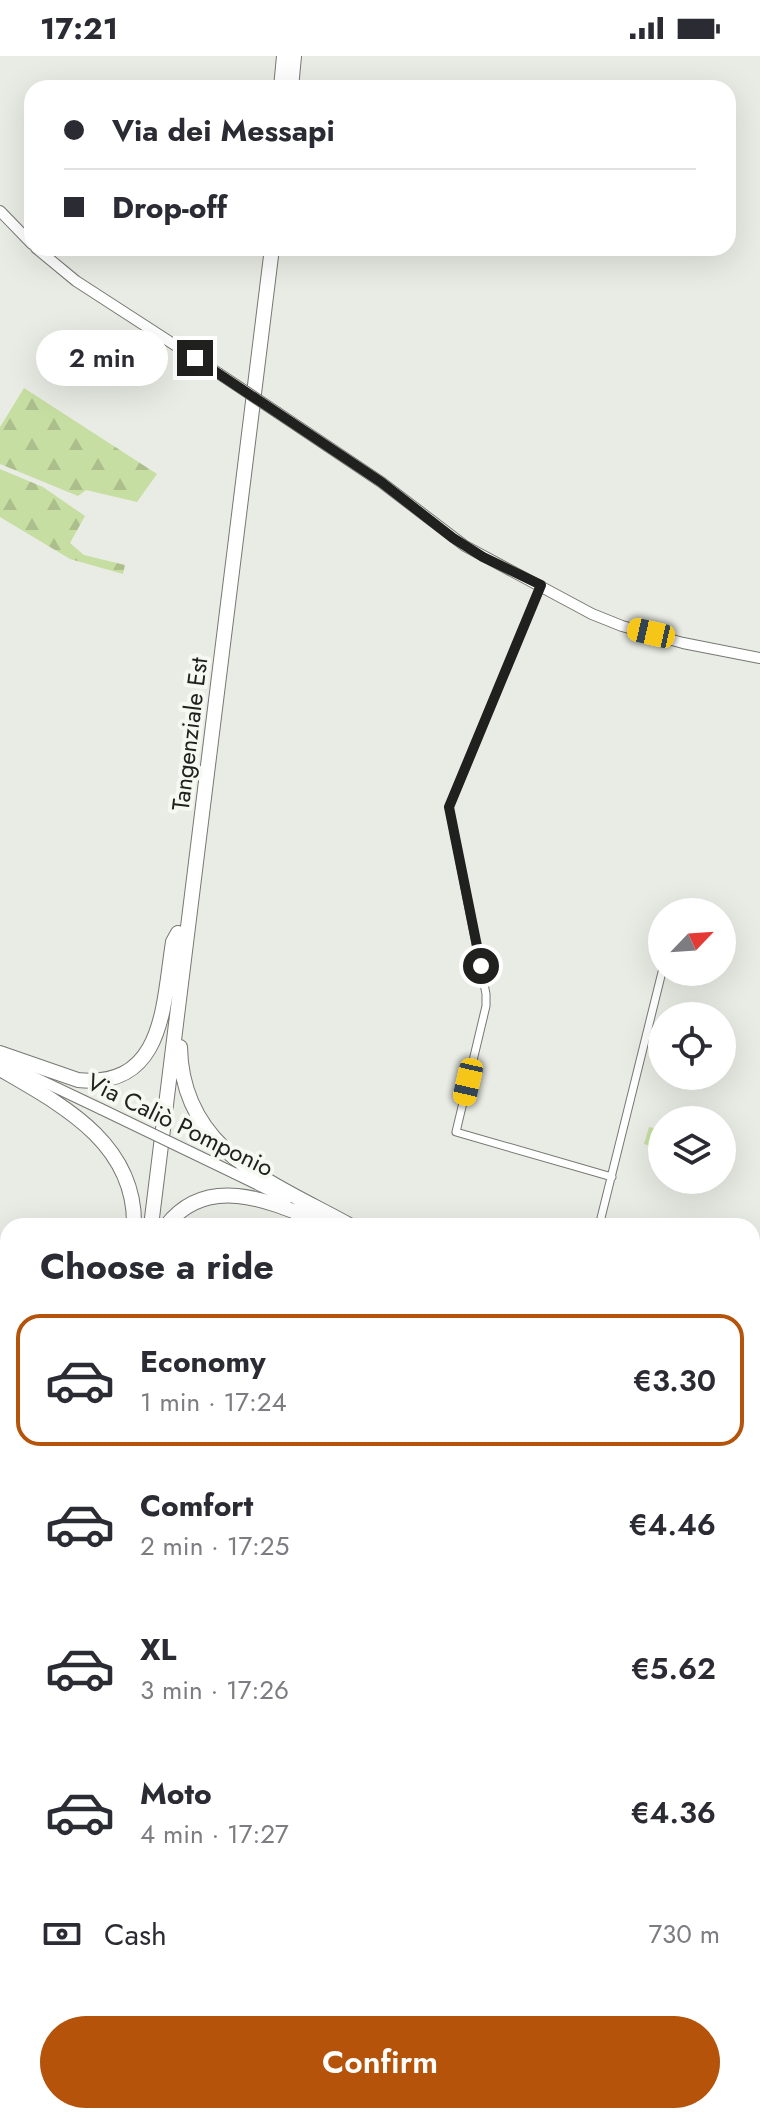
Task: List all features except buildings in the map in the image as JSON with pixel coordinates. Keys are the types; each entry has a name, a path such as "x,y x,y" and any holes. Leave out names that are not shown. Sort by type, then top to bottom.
{"highway":[{"path":"282,80 284,56"},
{"path":"292,80 294,56"},
{"name":"Tangenziale Est","path":"143,1218 261,256"},
{"name":"Tangenziale Est","path":"152,1218 271,256"},
{"path":"0,1053 78,1080 116,1076 137,1065 150,1051 158,1033 173,942 178,933"},
{"path":"185,951 187,963 180,1053 184,1085 196,1115 229,1155 337,1218"},
{"path":"0,1069 77,1116 103,1139 123,1170 133,1218"},
{"path":"174,1218 204,1197 227,1194 307,1218"}],"street":[{"path":"0,211 24,236"},
{"path":"46,256 76,281 381,482 453,538 483,557 592,614 622,626 683,643 760,658"},
{"path":"541,585 449,807 486,994 486,1006 456,1132 612,1177"},
{"path":"601,1218 659,986"},
{"name":"Via Caliò Pomponio","path":"0,1061 327,1218"}],"green space":[{"path":"24,388 157,474 137,502 86,490 78,496 0,464 0,427"},
{"path":"0,469 43,487 85,516 70,543 84,555 125,565 123,574 70,559 0,517"}],"route":[{"path":"195,358 381,482 453,538 483,557 541,585 449,807 481,966"}]}
